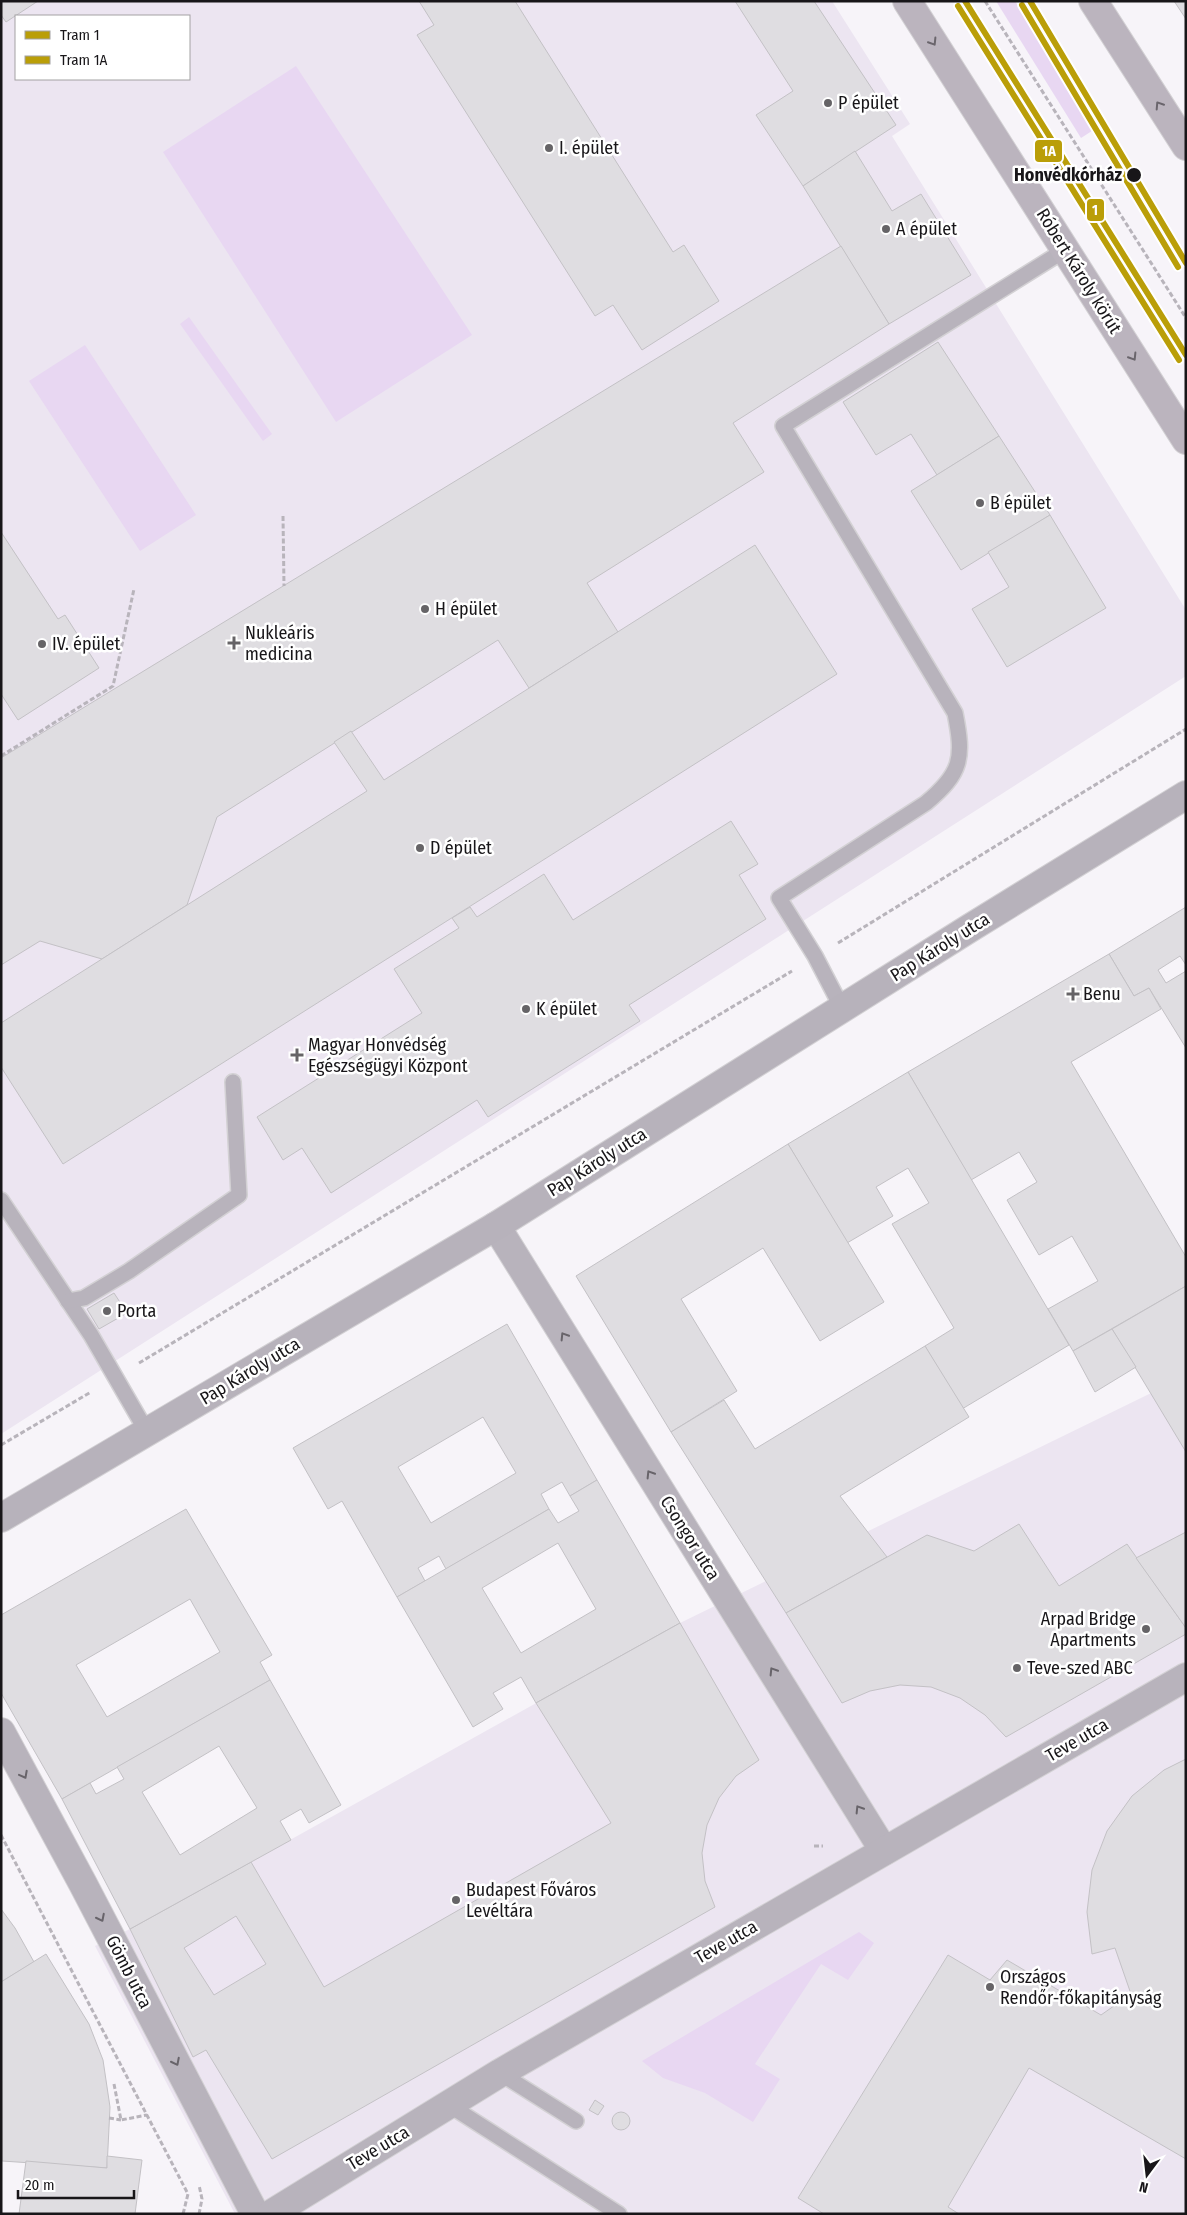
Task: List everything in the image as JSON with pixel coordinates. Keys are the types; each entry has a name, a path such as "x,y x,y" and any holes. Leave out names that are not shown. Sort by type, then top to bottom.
{"main road":[{"name":"Róbert Károly körút","path":"907,1 1186,440"},
{"path":"1093,1 1186,146"}],"street":[{"name":"Pap Károly utca","path":"1,1518 496,1226 842,1008 1186,795"},
{"name":"Csongor utca","path":"496,1226 884,1851"},
{"name":"Teve utca","path":"271,2214 500,2073 1186,1677"},
{"name":"Gömb utca","path":"1,1732 83,1884 255,2214"}],"lane":[{"path":"842,1008 815,956 779,898 926,804 947,786 957,766 961,741 955,713 783,426 1065,250"},
{"path":"68,1301 84,1298 114,1280 240,1195 233,1082"},
{"path":"1,1200 116,1377 147,1432"},
{"path":"500,2073 576,2121"},
{"path":"449,2105 619,2214"}],"path":[{"path":"985,1 1186,318"},
{"path":"283,516 284,586"},
{"path":"1,756 113,686 134,589"},
{"path":"1,1445 815,956 1186,729"},
{"path":"1,1835 188,2194 182,2214"},
{"path":"114,2084 121,2120"},
{"path":"109,2118 121,2120 147,2115"}],"shaded area":[{"name":"Magyar Honvédség Egészségügyi Központ","path":"1,1 832,1 910,124 892,136 1186,610 1186,676 1,1434"},
{"path":"996,1 1015,1 1095,129 1081,138"},
{"path":"296,66 472,335 336,422 163,152"},
{"path":"189,317 272,434 263,441 180,324"},
{"path":"85,345 196,515 140,551 29,381"},
{"path":"1186,1376 1186,2214 235,2214 95,1946 130,1929 680,1623"},
{"path":"859,1932 874,1943 848,1980 821,1964 755,2064 780,2079 753,2122 705,2093 663,2078 642,2061"}],"building":[{"path":"1,1 38,1 6,22 1,15"},
{"name":"I. épület","path":"419,1 515,1 673,252 684,245 719,301 642,350 613,305 595,316 417,35 434,25"},
{"name":"P épület","path":"735,1 814,1 896,125 803,186 756,115 793,91"},
{"path":"1174,1 1186,1 1186,19"},
{"name":"A épület","path":"855,151 892,211 921,194 971,275 889,324 803,186"},
{"name":"H épület","path":"841,246 889,324 733,423 764,472 587,583 618,632 529,688 498,640 217,817 187,905 102,959 40,941 1,965 1,758"},
{"path":"938,342 999,436 937,475 911,434 876,455 843,402"},
{"name":"B épület","path":"999,436 1050,515 961,570 911,491"},
{"path":"1050,515 1106,608 1007,667 972,609 1009,587 988,552"},
{"name":"IV. épület","path":"1,532 58,619 65,615 99,668 18,720 1,694"},
{"name":"D épület","path":"755,545 837,674 63,1164 1,1067 1,1023 367,791 334,742 351,731 384,780"},
{"name":"K épület","path":"731,821 758,864 739,875 766,919 629,1005 640,1021 488,1117 477,1100 331,1193 302,1148 283,1160 257,1117 422,1013 394,969 459,928 452,918 470,907 477,917 544,874 573,920"},
{"path":"1186,907 1186,965 1180,956 1158,970 1166,983 1186,971 1186,1048 1149,988 1134,996 1109,954"},
{"path":"1109,954 1134,996 1149,988 1161,1009 1071,1062 1186,1257 1186,1286 1073,1351 1048,1309 1098,1281 1072,1236 1039,1255 1007,1200 1037,1182 1019,1152 971,1180 908,1072"},
{"path":"908,1072 1069,1345 962,1409 925,1346 954,1328 892,1224 929,1203 908,1168 876,1187 893,1216 847,1243 788,1144"},
{"path":"788,1144 884,1302 820,1341 763,1248 681,1299 737,1391 671,1432 576,1276"},
{"path":"1186,1286 1186,1452 1112,1329"},
{"name":"Porta","path":"114,1293 127,1313 99,1329 87,1309"},
{"path":"507,1324 597,1480 570,1496 562,1482 541,1494 549,1509 446,1569 439,1556 418,1568 425,1581 397,1597 342,1501 328,1509 293,1448","holes":["483,1417 516,1473 431,1523 398,1467"]},
{"path":"1112,1329 1136,1367 1095,1392 1073,1351"},
{"path":"925,1346 969,1417 840,1496 887,1557 786,1613 671,1432 724,1400 755,1449"},
{"path":"597,1480 680,1623 536,1703 521,1677 493,1693 503,1709 473,1727 397,1597 549,1509 558,1523 579,1511 570,1496","holes":["558,1543 596,1609 521,1653 482,1588"]},
{"path":"186,1509 272,1655 260,1662 270,1680 62,1799 1,1693 1,1615","holes":["190,1599 220,1652 107,1717 76,1665"]},
{"path":"1019,1524 1059,1586 1127,1544 1186,1628 1186,1634 1006,1737 985,1715 960,1698 931,1687 900,1685 870,1691 842,1703 786,1613 927,1535 974,1551"},
{"path":"1186,1532 1186,1628 1136,1558"},
{"path":"680,1623 759,1760 736,1776 719,1798 707,1825 702,1853 705,1881 715,1907 272,2159 206,2050 193,2057 130,1929 251,1862 324,1987 611,1823 536,1703","holes":["236,1916 266,1964 214,1995 184,1948"]},
{"path":"270,1680 341,1805 309,1823 301,1809 280,1821 291,1840 130,1929 62,1799 90,1783 96,1794 124,1779 117,1767","holes":["219,1746 257,1808 180,1855 142,1792"]},
{"name":"Országos Rendőr-főkapitányság","path":"1186,1759 1186,2159 1029,2068 948,2207 959,2214 824,2214 798,2198 948,1955 990,1980 1007,1960 1101,2015 1131,1994 1115,1948 1092,1954 1087,1912 1092,1870 1107,1831 1132,1796 1164,1770"},
{"path":"1,1909 15,1928 34,1962 1,1982"},
{"path":"46,1954 89,2024 103,2060 110,2107 107,2168 2,2161 1,1982"},
{"path":"595,2100 604,2106 598,2115 589,2110"},
{"path":"621,2112 627,2115 630,2121 627,2127 621,2130 615,2127 612,2121 615,2115"},
{"path":"107,2156 142,2160 135,2214 19,2214 26,2161 107,2168"}],"tram line":[{"name":"1","path":"965,1 1186,355"},
{"name":"1","path":"1030,1 1186,263"},
{"name":"1A","path":"1022,5 1178,267"},
{"name":"1A","path":"958,6 1179,360"}],"place":[{"name":"P épület","path":"828,103"},
{"name":"I. épület","path":"549,148"},
{"name":"Honvédkórház","path":"1134,175"},
{"name":"A épület","path":"886,229"},
{"name":"B épület","path":"980,503"},
{"name":"H épület","path":"425,609"},
{"name":"Nukleáris medicina","path":"234,643"},
{"name":"IV. épület","path":"42,644"},
{"name":"D épület","path":"420,848"},
{"name":"Benu","path":"1073,994"},
{"name":"K épület","path":"526,1009"},
{"name":"Magyar Honvédség Egészségügyi Központ","path":"297,1055"},
{"name":"Porta","path":"107,1311"},
{"name":"Arpad Bridge Apartments","path":"1146,1629"},
{"name":"Teve-szed ABC","path":"1017,1668"},
{"name":"Budapest Főváros Levéltára","path":"456,1900"},
{"name":"Országos Rendőr-főkapitányság","path":"990,1987"}]}
